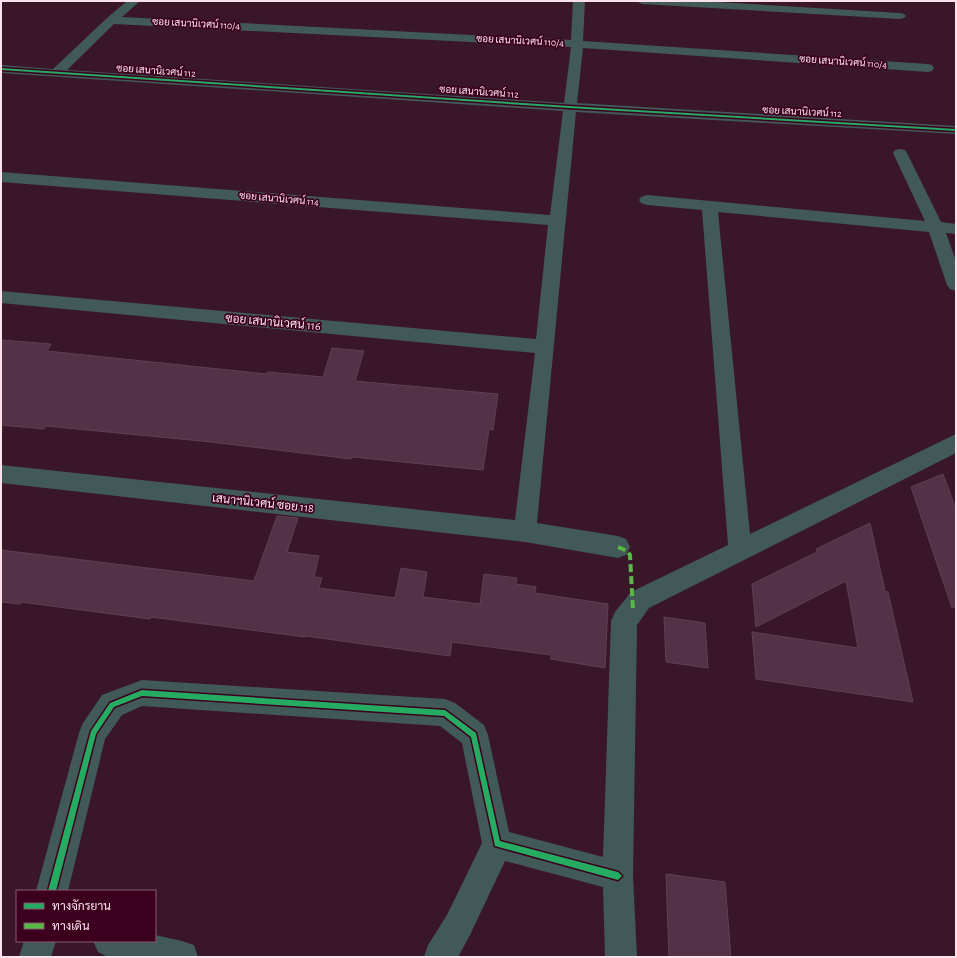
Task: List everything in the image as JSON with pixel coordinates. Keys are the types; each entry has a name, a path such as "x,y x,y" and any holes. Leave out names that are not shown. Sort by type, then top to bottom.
{"street":[{"path":"56,73 111,20 134,1"},
{"path":"525,532 546,347 569,107 577,44 579,1"},
{"path":"642,1 900,16"},
{"name":"ซอย เสนานิเวศน์ 110/4","path":"111,20 577,44 928,68"},
{"name":"ซอย เสนานิเวศน์ 112","path":"1,69 569,107 956,130"},
{"path":"900,152 936,228 956,285"},
{"name":"ซอย เสนานิเวศน์ 114","path":"1,177 557,221"},
{"path":"647,200 956,229"},
{"path":"710,206 740,551"},
{"name":"ซอย เสนานิเวศน์ 116","path":"1,297 546,347"},
{"path":"620,957 618,876 624,621 640,600 956,443"},
{"name":"เสนาฯนิเวศน์ ซอย 118","path":"1,474 525,532 618,548"},
{"path":"52,890 93,733 112,705 142,693 445,713 474,735 497,844 458,926 440,957"},
{"path":"497,844 618,876"},
{"path":"35,957 40,942"},
{"path":"114,942 182,957"}],"building":[{"path":"1,340 51,344 47,351 267,374 268,372 323,377 332,348 364,351 355,381 498,394 493,430 489,429 483,470 352,457 351,459 211,442 46,426 44,429 1,425"},
{"path":"943,474 956,509 956,607 952,608 911,487"},
{"path":"277,516 298,518 287,552 319,556 314,577 322,578 319,588 395,598 401,568 427,572 423,597 480,604 484,574 517,578 516,584 536,587 535,593 608,604 605,668 551,659 551,655 452,642 450,656 151,617 150,619 21,602 20,604 1,602 1,550 254,581"},
{"path":"870,523 885,591 888,592 913,702 756,679 752,632 858,648 846,581 756,627 752,584 817,552 816,549"},
{"path":"664,617 705,623 708,668 666,662"},
{"path":"666,874 725,882 731,957 669,957"}],"marked path":[{"path":"618,547 627,551 630,555 633,611"}],"cycle path":[{"path":"1,69 569,107 956,130"},
{"path":"52,890 93,733 112,705 142,693 445,713 474,735 497,844 618,876"}]}
